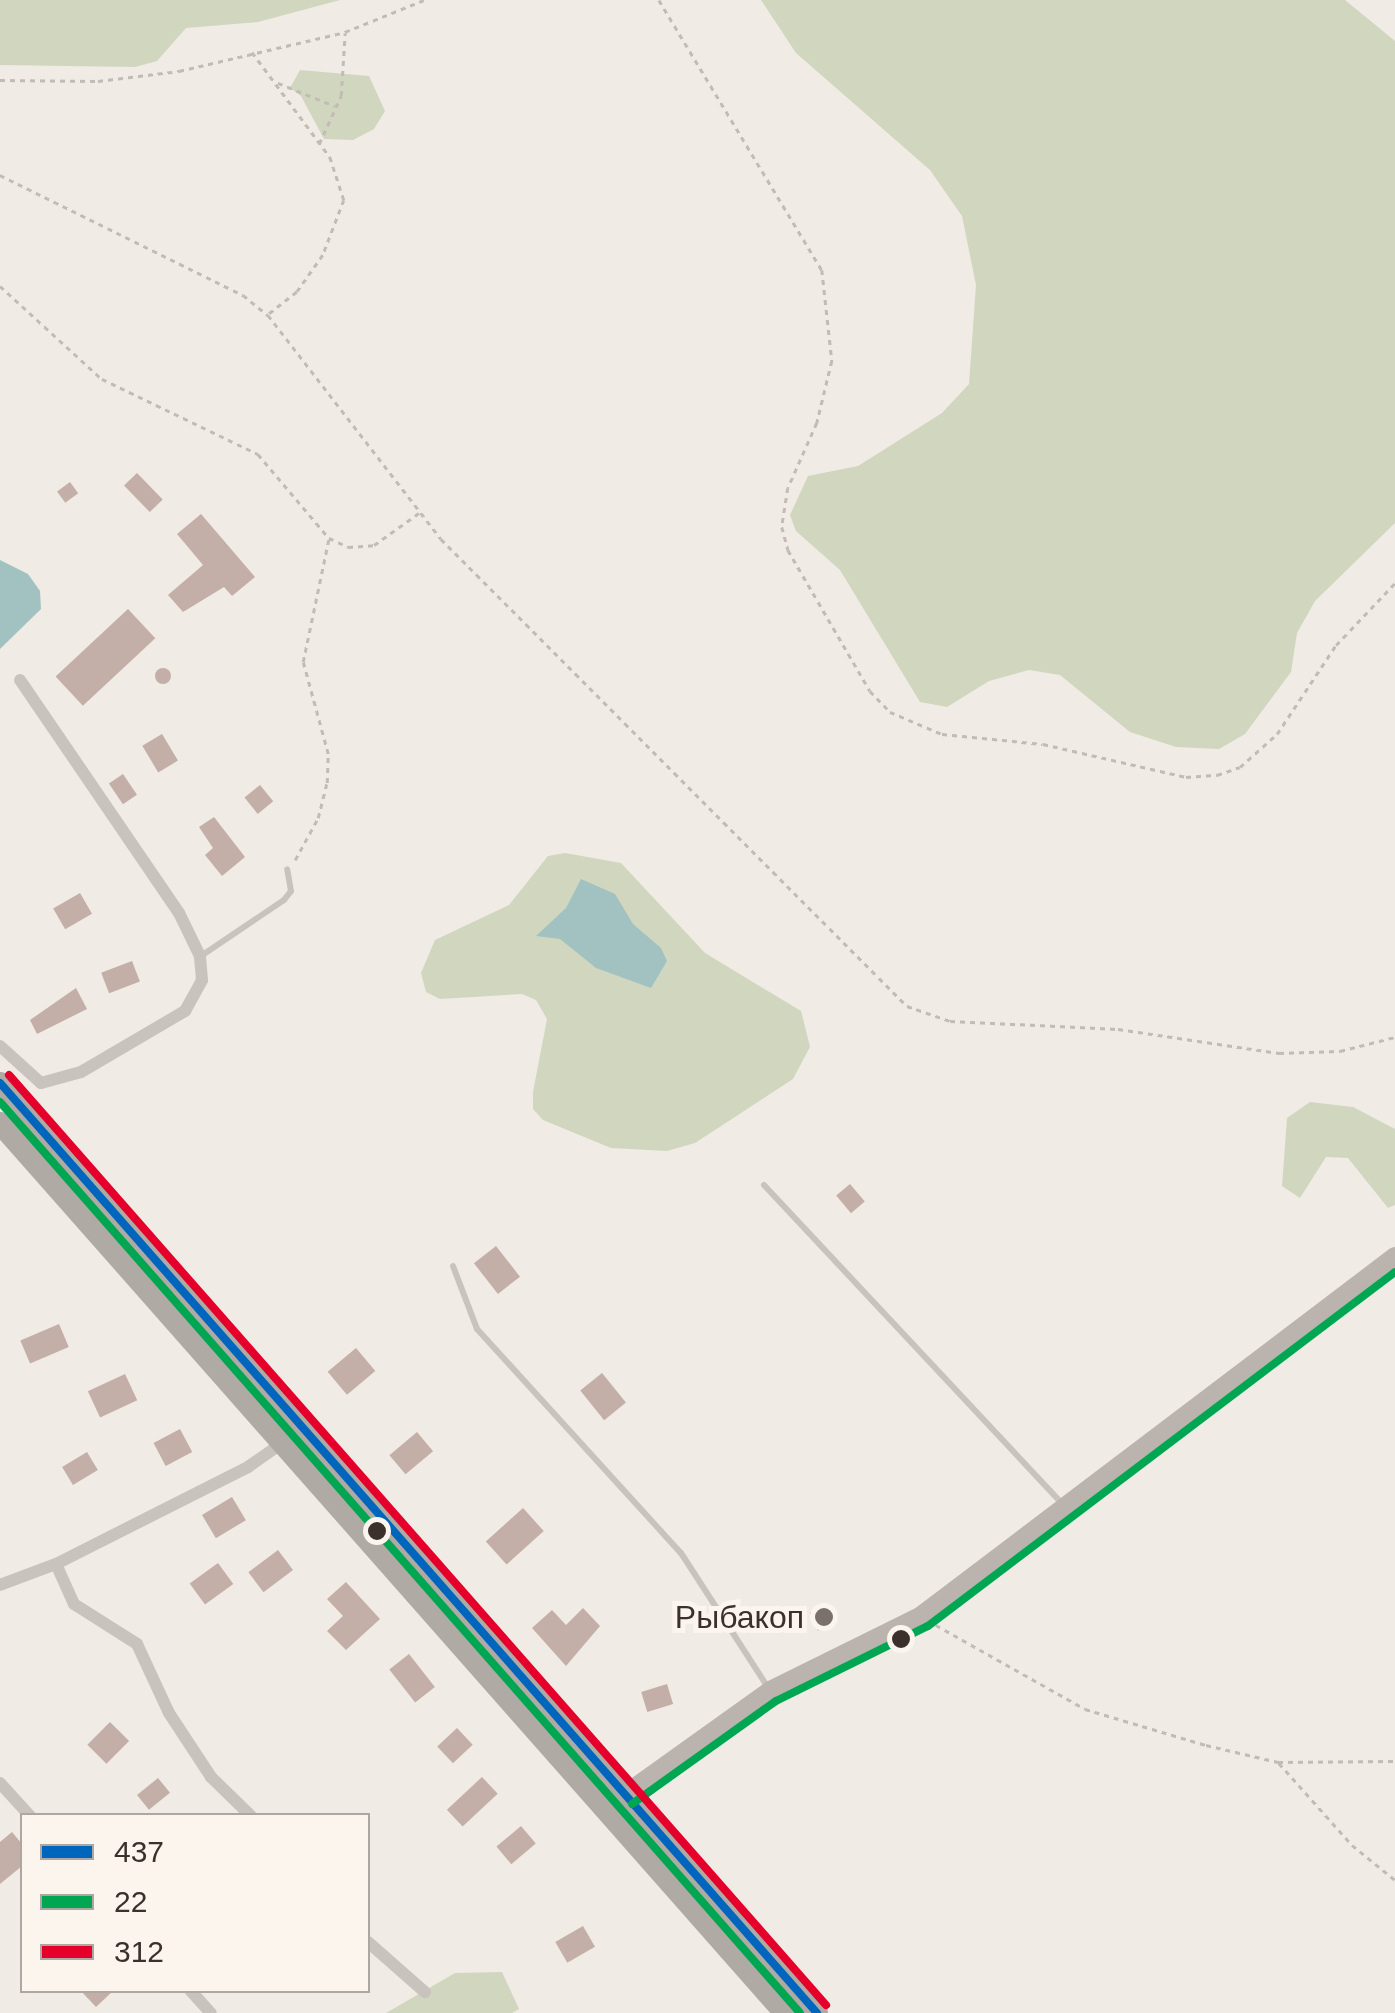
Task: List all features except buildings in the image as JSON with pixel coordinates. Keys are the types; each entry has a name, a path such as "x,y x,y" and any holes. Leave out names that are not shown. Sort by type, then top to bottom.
{"highway":[{"path":"0,1083 816,2013"},
{"path":"0,1123 785,2013"}],"street":[{"path":"0,1046 40,1082 81,1072 185,1011 202,980 200,956 179,913 20,680"},
{"path":"625,1794 770,1690 920,1616 1395,1256"},
{"path":"0,1585 56,1564 282,1443"},
{"path":"56,1564 74,1604 137,1644 170,1713 211,1777 248,1813"},
{"path":"0,1783 27,1813"},
{"path":"370,1944 424,1992"},
{"path":"193,1993 211,2013"}],"lane":[{"path":"200,956 284,900 291,891 287,868"},
{"path":"764,1185 1063,1504"},
{"path":"453,1266 477,1329 680,1552 770,1690"}],"path":[{"path":"0,80 98,81 180,71 250,49 345,32 424,0"},
{"path":"658,0 822,270 833,329 829,378 788,488 782,528 788,550 870,691 890,712 942,734 1043,744 1186,777 1217,775 1240,767 1276,734 1336,644 1395,583"},
{"path":"319,144 337,107 345,32"},
{"path":"250,49 278,83 342,182 340,221 298,292 268,315"},
{"path":"278,83 337,107"},
{"path":"0,175 243,295 268,315 420,512 876,978 916,1011 950,1021 1118,1029 1278,1053 1340,1051 1395,1038"},
{"path":"0,286 102,379 258,454 329,538 348,547 374,545 420,512"},
{"path":"287,868 318,818 327,782 328,754 303,662 329,538"},
{"path":"920,1616 1084,1708 1278,1762 1395,1762"},
{"path":"1278,1762 1352,1845 1395,1880"}],"green space":[{"path":"0,0 340,0 258,22 186,28 157,61 135,67 0,65"},
{"path":"761,0 1345,0 1395,41 1395,523 1315,601 1297,633 1291,672 1245,734 1219,749 1176,747 1130,732 1060,675 1029,670 989,681 947,707 920,702 840,570 796,531 790,515 808,476 858,466 942,413 969,384 976,285 962,216 930,170 796,53"},
{"path":"300,70 369,76 385,111 374,129 353,140 324,139 301,96 290,88"},
{"path":"565,853 621,863 705,953 801,1011 810,1047 793,1079 695,1143 667,1151 611,1148 543,1120 533,1109 533,1092 547,1019 536,1000 522,994 440,999 426,992 421,973 435,940 509,905 548,856"},
{"path":"1310,1102 1353,1107 1395,1129 1395,1205 1388,1208 1348,1158 1326,1157 1300,1198 1282,1186 1287,1118"},
{"path":"502,1972 519,2009 512,2013 386,2013 455,1973"}],"water":[{"path":"0,560 28,574 40,591 41,609 0,649"},
{"path":"581,879 615,894 633,924 661,948 667,961 651,988 596,968 560,939 536,936 566,908"}],"transit line":[{"name":"312","path":"9,1075 826,2005"},
{"name":"437","path":"0,1083 817,2013"},
{"name":"22","path":"0,1102 800,2013"},
{"name":"22","path":"632,1804 776,1701 928,1626 1395,1272"}],"place":[{"name":"Рыбакоп","path":"824,1617"}]}
